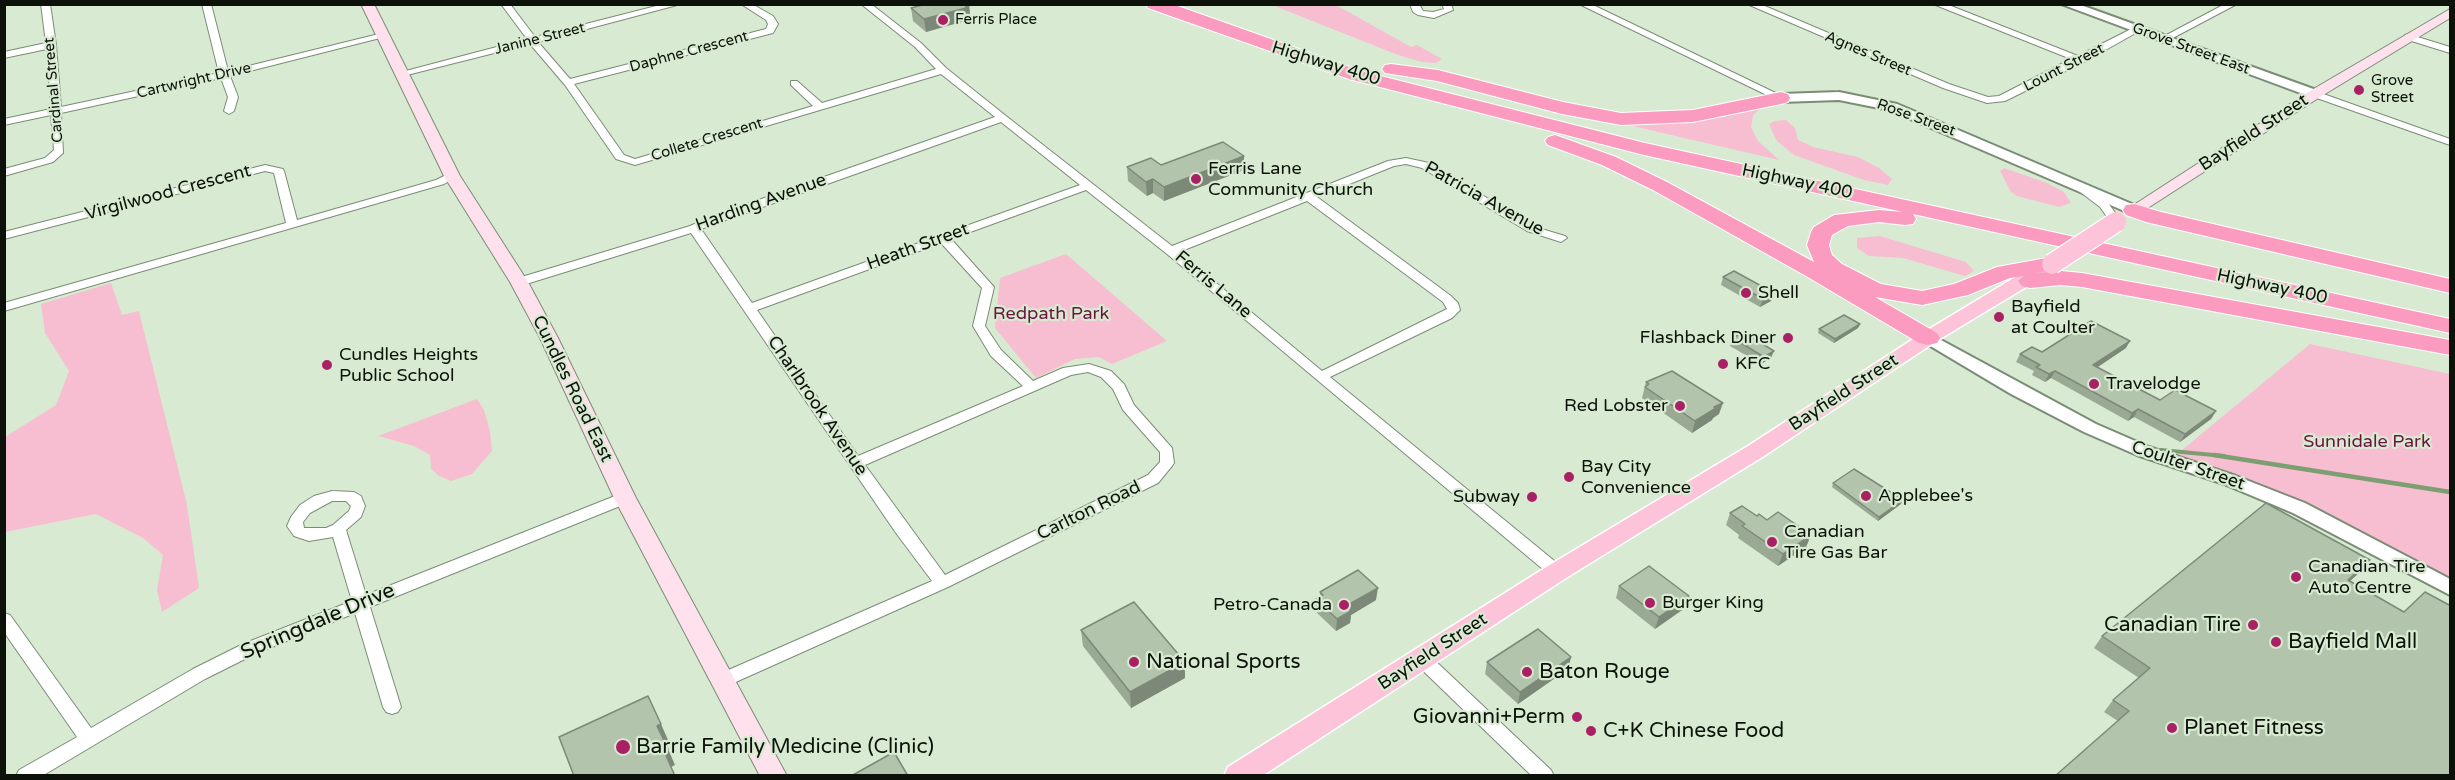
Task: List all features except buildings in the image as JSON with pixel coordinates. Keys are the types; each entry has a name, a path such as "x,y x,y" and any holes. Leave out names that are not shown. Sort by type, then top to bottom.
{"highway":[{"name":"Highway 400","path":"1154,4 1355,75 1644,149 2451,326"},
{"name":"Highway 400","path":"1194,4 1391,69 1687,146 2451,312"},
{"path":"1391,69 1438,76 1562,108 1621,119 1693,116 1781,98"},
{"path":"1355,75 1609,161 1660,186 1814,271 1928,338"},
{"path":"2044,236 2008,235 1870,216 1842,219 1831,224 1822,232 1818,245 1822,256 1834,269 1852,280 1875,290 1922,298 1960,290 2005,272 2052,264"},
{"path":"2125,216 2154,217 2451,286"},
{"path":"2018,283 2042,279 2082,280 2451,348"}],"main road":[{"name":"Cundles Road East","path":"367,4 452,176 519,282 549,338 625,498 774,776"},
{"name":"Bayfield Street","path":"1238,776 1557,572 1755,451 1928,338 2052,264 2315,94 2451,13"}],"street":[{"name":"Cardinal Street","path":"4,173 40,164 56,156 60,147 45,4"},
{"path":"206,4 224,74 233,98 229,111"},
{"name":"Collete Crescent","path":"506,4 550,65 568,83 620,157 634,162 943,70"},
{"name":"Janine Street","path":"403,74 677,4"},
{"name":"Daphne Crescent","path":"568,83 770,31 773,24 770,18 746,4"},
{"name":"Ferris Lane","path":"865,4 918,45 943,70 1086,186 1171,251 1557,572"},
{"path":"1414,4 1416,10 1421,13 1434,15 1449,10 1446,4"},
{"name":"Rose Street","path":"1583,4 1781,98 1839,96 1893,107 2079,186 2125,216"},
{"name":"Agnes Street","path":"1751,4 1946,86 1987,100"},
{"path":"1937,4 2081,60"},
{"name":"Grove Street East","path":"2066,4 2315,94"},
{"path":"2164,39 2233,4"},
{"name":"Lount Street","path":"1987,100 2001,99 2139,29"},
{"name":"Cartwright Drive","path":"4,122 224,74 383,36"},
{"path":"2408,37 2451,51"},
{"path":"4,55 51,45"},
{"path":"794,83 819,106"},
{"path":"2315,94 2451,142"},
{"name":"Harding Avenue","path":"519,282 694,228 757,203 1002,118"},
{"name":"Patricia Avenue","path":"1171,251 1392,163 1414,162 1425,165 1531,229 1561,238"},
{"name":"Virgilwood Crescent","path":"4,236 265,168 279,171 292,224"},
{"path":"4,307 440,182 452,176"},
{"name":"Heath Street","path":"750,308 1086,186"},
{"name":"Rose Street","path":"2079,186 2104,205 2125,216"},
{"path":"1308,196 1447,299 1452,303 1454,310 1449,315 1322,376"},
{"name":"Charlbrook Avenue","path":"694,228 901,529 942,583"},
{"path":"943,238 988,287 979,326 996,353 1032,387"},
{"name":"Coulter Street","path":"1928,338 2017,390 2098,432 2143,451 2281,500 2451,588"},
{"name":"Carlton Road","path":"723,680 942,583 1153,479 1167,463 1167,451 1128,407 1119,387 1106,374 1089,368 1068,371 856,464"},
{"name":"Springdale Drive","path":"25,776 227,660 625,498"},
{"path":"338,529 392,707"},
{"path":"4,619 88,738"},
{"path":"1422,659 1545,776"}],"green space":[{"path":"1272,5 1336,5 1411,47 1417,45 1442,59 1436,63 1422,62 1398,55"},
{"path":"1763,106 1753,115 1751,127 1758,141 1779,160 1611,121"},
{"path":"1786,120 1795,128 1798,140 1813,147 1858,157 1879,168 1892,179 1888,185 1864,180 1794,155 1776,140 1769,124"},
{"path":"2004,168 2047,183 2064,192 2071,203 2059,207 2017,196 2011,192 2000,171"},
{"path":"1880,236 1966,262 1974,271 1965,276 1903,258 1869,256 1857,248 1857,238"},
{"name":"Redpath Park","path":"1066,254 1167,341 1112,364 1099,357 1075,359 1036,378 995,328 1000,278"},
{"path":"111,283 122,315 139,311 187,505 199,588 162,612 157,590 163,555 143,538 96,514 5,532 5,437 56,405 69,371 45,333 41,304"},
{"name":"Sunnidale Park","path":"2310,344 2450,374 2450,579 2302,504 2176,455"},
{"path":"477,399 484,410 490,431 492,451 472,474 451,481 439,476 431,469 430,455 414,446 378,436"}],"waterway":[{"path":"2161,450 2215,455"},
{"path":"2215,455 2224,456"},
{"path":"2215,455 2450,492"}],"place":[{"name":"Ferris Place","path":"943,20"},
{"name":"Grove Street","path":"2359,90"},
{"name":"Ferris Lane Community Church","path":"1196,179"},
{"name":"Shell","path":"1746,293"},
{"name":"Bayfield at Coulter","path":"1999,317"},
{"name":"Flashback Diner","path":"1788,338"},
{"name":"KFC","path":"1723,364"},
{"name":"Cundles Heights Public School","path":"327,365"},
{"name":"Travelodge","path":"2094,384"},
{"name":"Red Lobster","path":"1680,406"},
{"name":"Bay City Convenience","path":"1569,477"},
{"name":"Applebee's","path":"1866,496"},
{"name":"Subway","path":"1532,497"},
{"name":"Canadian Tire Gas Bar","path":"1772,542"},
{"name":"Canadian Tire Auto Centre","path":"2296,577"},
{"name":"Burger King","path":"1650,603"},
{"name":"Petro-Canada","path":"1344,605"},
{"name":"Canadian Tire","path":"2253,625"},
{"name":"Bayfield Mall","path":"2276,642"},
{"name":"National Sports","path":"1134,662"},
{"name":"Baton Rouge","path":"1527,672"},
{"name":"Giovanni+Perm","path":"1577,717"},
{"name":"Planet Fitness","path":"2172,728"},
{"name":"C+K Chinese Food","path":"1591,731"},
{"name":"Barrie Family Medicine (Clinic)","path":"623,747"}]}
